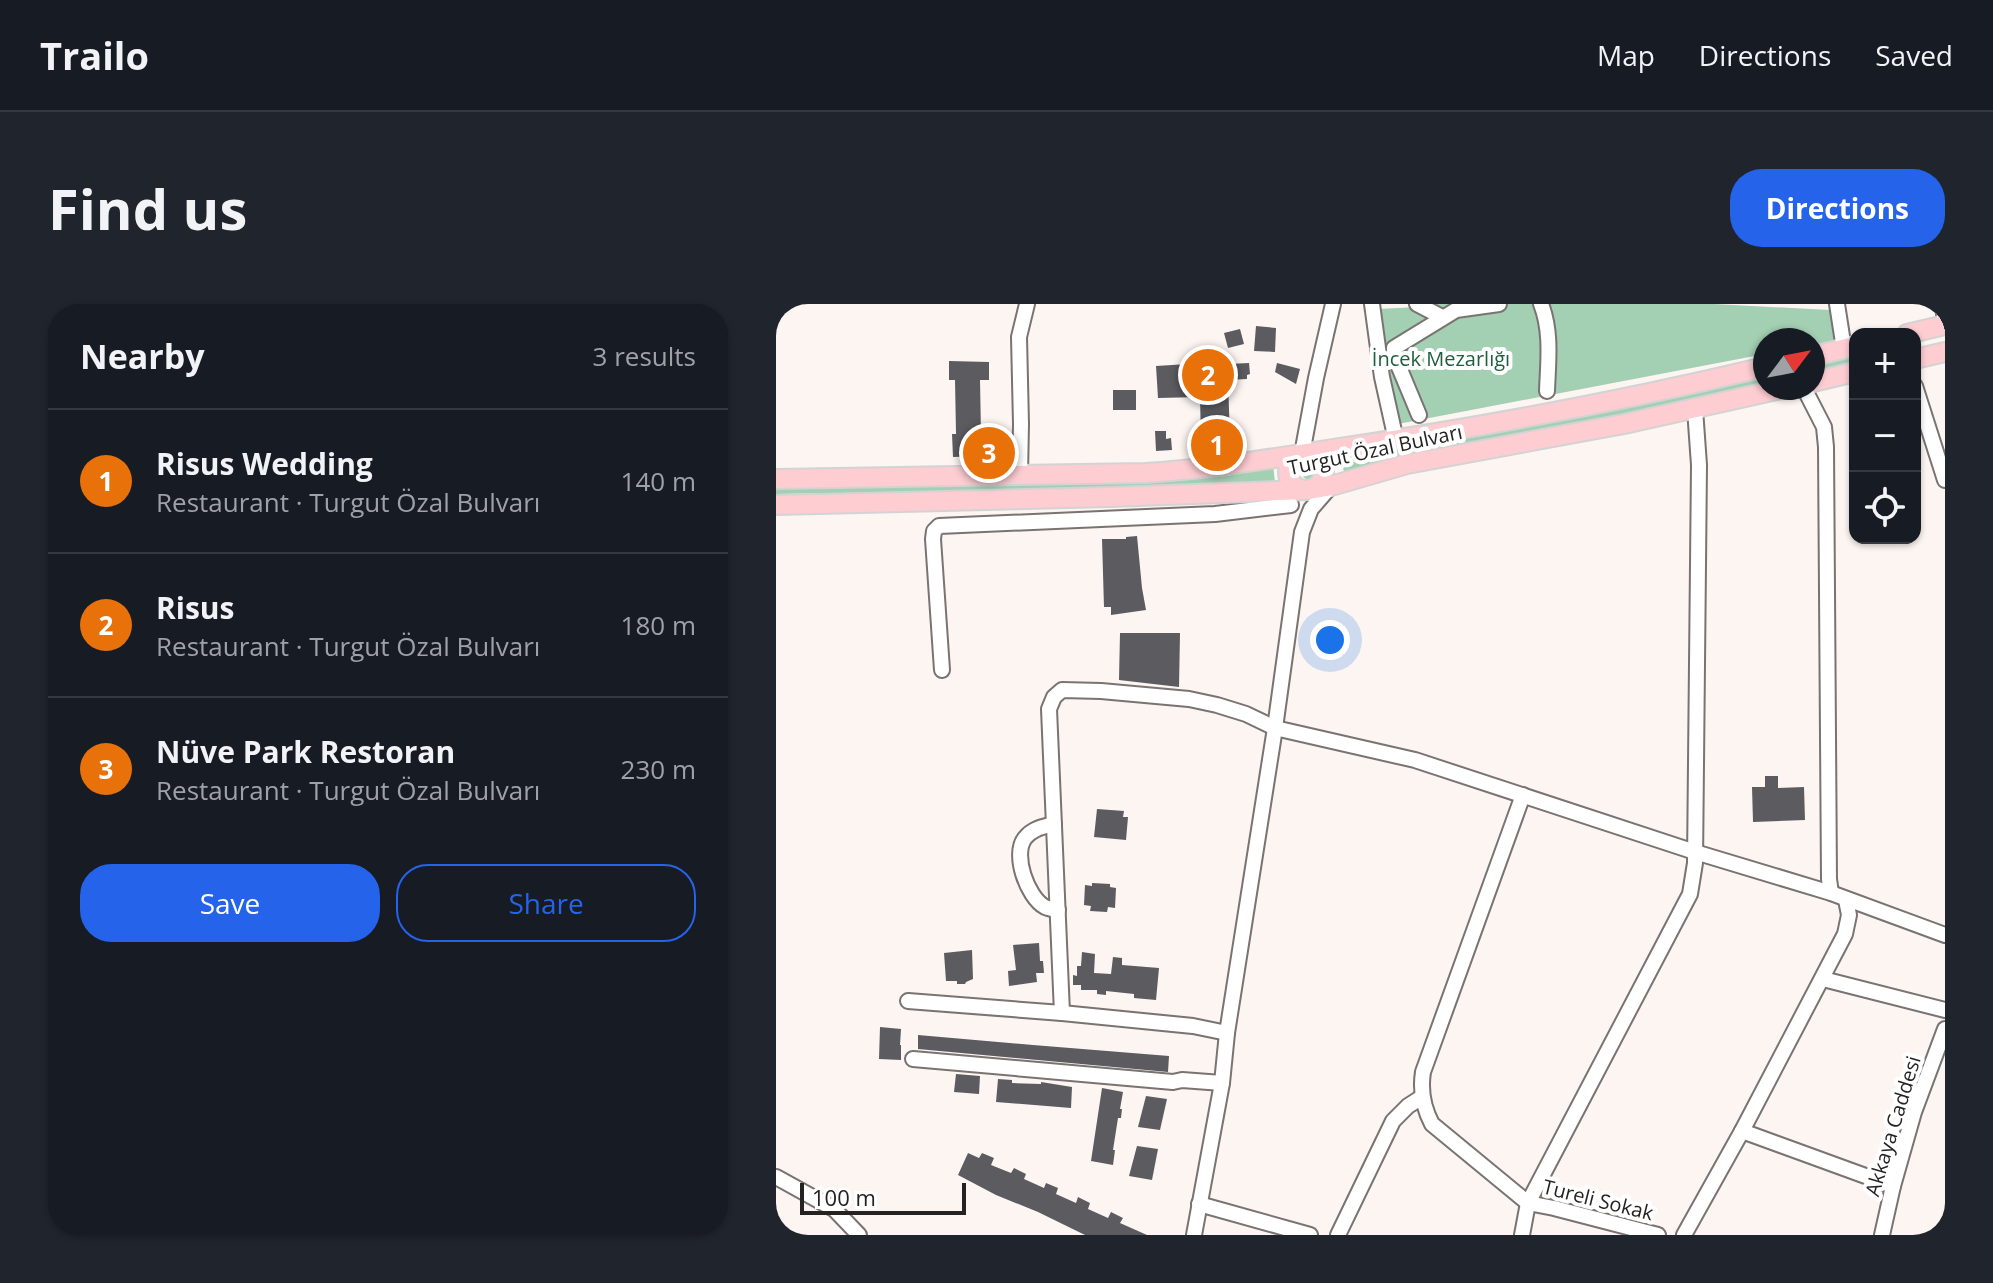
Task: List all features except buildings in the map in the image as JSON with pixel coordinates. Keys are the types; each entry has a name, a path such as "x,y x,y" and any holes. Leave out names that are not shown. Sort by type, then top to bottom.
{"main road":[{"path":"1921,331 1945,325"},
{"path":"1825,353 1849,348"},
{"path":"1921,358 1945,352"},
{"name":"Turgut Özal Bulvarı","path":"776,479 1178,471 1242,464 1556,412 1753,370"},
{"path":"1825,379 1849,373"},
{"name":"Turgut Özal Bulvarı","path":"776,505 1290,498 1307,490 1407,464 1587,432 1753,396"},
{"path":"1302,454 1314,455 1324,469 1319,486 1307,490 1296,487 1289,477 1290,465 1302,454"}],"street":[{"path":"1020,475 1019,337 1027,304"},
{"path":"1302,454 1333,304"},
{"path":"1371,304 1396,440"},
{"path":"1417,304 1442,317"},
{"path":"1419,415 1393,350 1442,317 1463,308 1499,304"},
{"path":"1541,304 1549,334 1547,391"},
{"path":"1837,304 1849,345"},
{"path":"1943,304 1945,325"},
{"path":"1810,400 1824,427 1826,447 1831,893"},
{"path":"1919,400 1945,480"},
{"path":"1522,1235 1528,1203 1690,894 1695,863 1699,465 1695,409"},
{"path":"1194,1235 1222,1083 1302,532 1311,509 1331,486"},
{"path":"942,670 933,539 934,531 939,526 1215,514 1290,498 1302,532"},
{"path":"1062,1013 1049,709 1054,697 1062,690 1203,702 1246,714 1275,728 1415,760 1831,893 1945,935"},
{"path":"1523,795 1428,1057 1422,1080 1422,1097 1432,1124 1528,1203"},
{"path":"1054,824 1035,829 1020,846 1022,873 1031,892 1046,908 1058,910"},
{"path":"1684,1235 1845,934 1849,915 1846,900"},
{"path":"1823,979 1945,1010"},
{"path":"908,1001 1193,1026 1227,1033"},
{"name":"Akkaya Caddesi","path":"1882,1235 1914,1112 1945,1029"},
{"path":"913,1059 1173,1082 1222,1083"},
{"path":"1338,1235 1393,1121 1422,1097"},
{"path":"1742,1131 1893,1186"},
{"path":"776,1177 834,1209 859,1235"},
{"name":"Tureli Sokak","path":"1528,1203 1658,1235"},
{"path":"1199,1204 1310,1235"}],"green space":[{"name":"İncek Mezarlığı","path":"1419,304 1714,304 1830,310 1838,340 1825,343 1825,328 1753,328 1753,356 1398,424 1377,309 1419,307"},
{"path":"1849,357 1849,364 1825,370 1825,363"},
{"path":"1753,380 1753,387 1559,429 1393,459 1344,472 1340,455 1419,446"},
{"path":"1306,462 1314,462 1319,471 1317,478 1306,480 1301,475 1301,467"},
{"path":"1273,464 1275,483 776,494 776,486 1159,481 1228,476"}],"place":[{"name":"Risus","path":"1208,375"},
{"name":"Risus Wedding","path":"1217,445"},
{"name":"Nüve Park Restoran","path":"989,453"}]}
